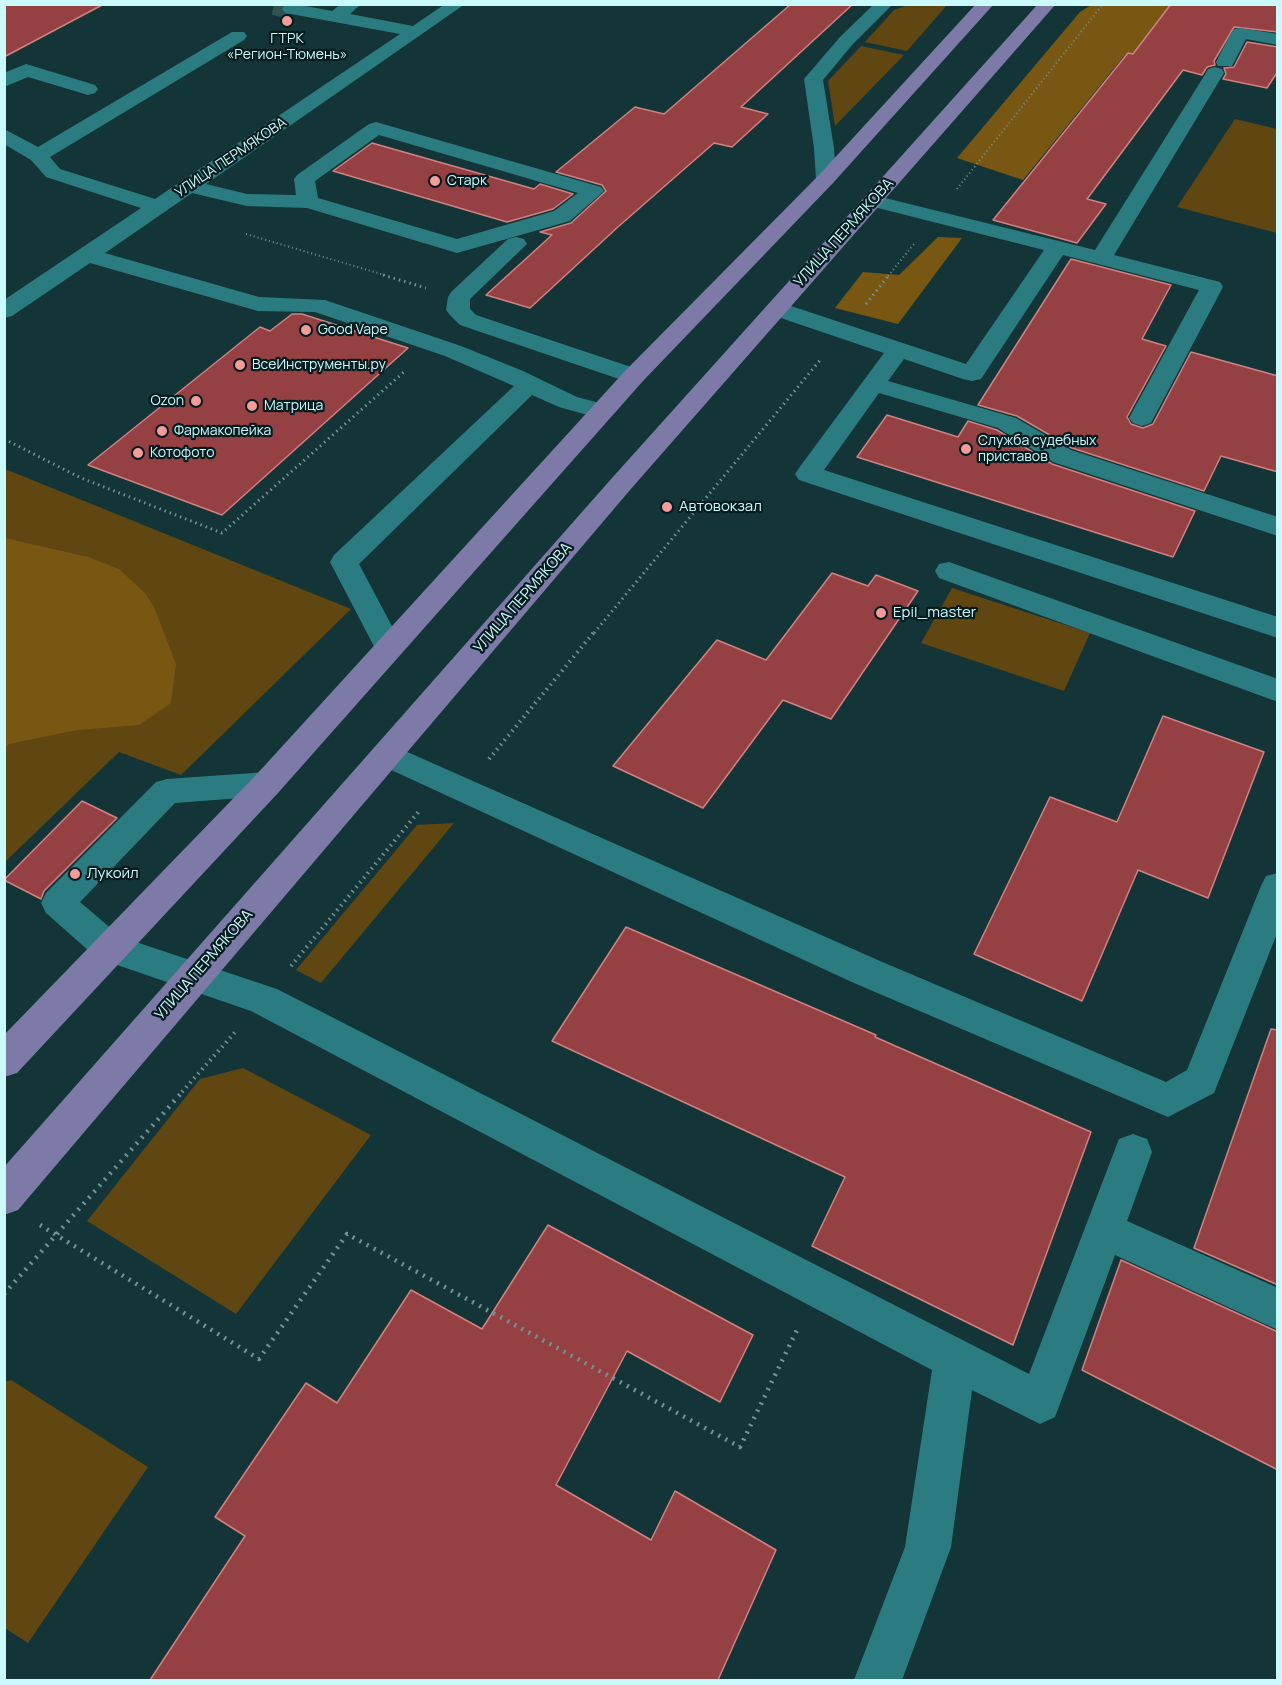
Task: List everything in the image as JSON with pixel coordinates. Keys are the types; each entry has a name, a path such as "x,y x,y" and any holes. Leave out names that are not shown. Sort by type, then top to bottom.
{"main road":[{"path":"4,1061 267,784 634,376 825,179 986,4"},
{"name":"УЛИЦА ПЕРМЯКОВА","path":"18,1208 195,975 777,309 1048,4"}],"street":[{"path":"335,16 353,4"},
{"name":"УЛИЦА ПЕРМЯКОВА","path":"4,311 457,4"},
{"path":"825,179 824,148 813,79 846,41 885,4"},
{"path":"291,9 416,32"},
{"path":"1101,259 1240,33 1278,40"},
{"path":"39,156 238,36"},
{"path":"4,81 26,70 88,89"},
{"path":"189,186 247,200 308,202 457,246 562,216 594,191 376,128 304,179 308,202"},
{"path":"5,138 39,156 53,173 159,207"},
{"path":"873,201 1212,287 1142,418"},
{"path":"516,244 459,297 458,310 468,320 634,376"},
{"path":"777,309 972,374 1057,247"},
{"path":"88,255 258,304 317,304 514,376 568,402 602,411"},
{"path":"898,350 807,474 1278,628"},
{"path":"873,384 1007,423 1062,456 1278,527"},
{"path":"388,647 344,562 529,385"},
{"path":"949,571 1278,692"},
{"path":"387,754 867,972 1168,1100 1201,1081 1278,886"},
{"path":"267,784 166,791 58,903 109,948 264,1000 1040,1402 1133,1152"},
{"path":"1104,1230 1278,1310"},
{"path":"878,1680 928,1547 956,1359"}],"path":[{"path":"4,1294 264,1000 422,807 464,790 844,332 1103,4"},
{"path":"237,232 459,297"},
{"path":"4,439 81,478 222,533 434,345"},
{"path":"18,1208 57,1236 259,1359 346,1234 740,1447 818,1288"}],"shaded area":[{"path":"911,4 947,5 907,51 865,42 894,10"},
{"path":"1091,5 1188,5 1163,44 1124,56 1023,180 957,158 1080,12"},
{"path":"861,46 904,55 835,126 828,81"},
{"path":"1235,119 1277,129 1277,233 1177,207"},
{"path":"938,237 962,238 898,324 835,308 863,272 899,275"},
{"path":"5,469 351,609 181,775 119,752 5,862"},
{"path":"5,538 88,557 119,569 145,593 154,607 176,664 171,703 139,725 77,730 9,744 5,748"},
{"path":"952,588 1090,633 1064,691 921,643"},
{"path":"454,823 321,983 296,970 417,825"},
{"path":"243,1068 371,1135 236,1314 87,1221 200,1079"},
{"path":"11,1380 148,1467 28,1643 5,1628 4,1382"}],"building":[{"path":"4,4 104,4 4,57"},
{"path":"791,4 853,4 741,107 768,114 732,147 714,143 530,308 486,295 552,235 540,232 571,223 606,191 602,185 556,172 635,107 664,114"},
{"path":"1171,4 1278,4 1278,32 1234,27 1214,61 1215,65 1207,67 1202,75 1183,70 1087,199 1106,204 1077,243 993,220 1128,53 1133,54"},
{"path":"1247,42 1278,47 1278,71 1267,88 1223,79 1226,74 1224,68 1234,67"},
{"name":"Старк","path":"372,143 534,189 540,184 573,194 553,209 507,222 333,171"},
{"path":"1071,259 1171,285 1142,339 1166,346 1127,417 1131,424 1143,428 1153,424 1191,352 1278,376 1278,472 1221,456 1204,491 1072,448 1017,416 978,405"},
{"name":"Матрица","path":"292,314 302,314 408,348 222,515 88,465 260,327 270,331"},
{"path":"887,415 958,437 968,421 997,430 1052,464 1195,511 1173,557 857,457"},
{"path":"832,573 868,586 876,575 918,591 831,719 783,700 703,808 613,766 717,640 766,660"},
{"path":"1163,716 1264,752 1208,898 1138,870 1082,1001 974,954 1050,797 1117,822"},
{"path":"82,801 117,818 44,891 41,899 4,880"},
{"path":"626,927 876,1035 875,1037 1091,1132 1013,1345 812,1246 845,1177 552,1041"},
{"path":"1271,1029 1278,1030 1278,1285 1194,1248"},
{"path":"548,1225 753,1335 720,1402 627,1351 556,1485 651,1540 675,1491 776,1550 718,1680 150,1680 245,1536 215,1517 306,1383 337,1403 411,1290 482,1329"},
{"path":"1121,1260 1278,1332 1278,1470 1082,1370"}],"tunnel":[{"path":"274,5 291,9"}],"place":[{"name":"ГТРК «Регион-Тюмень»","path":"287,21"},
{"name":"Старк","path":"435,181"},
{"name":"Good Vape","path":"306,330"},
{"name":"ВсеИнструменты.ру","path":"240,365"},
{"name":"Ozon","path":"196,401"},
{"name":"Матрица","path":"252,406"},
{"name":"Фармакопейка","path":"162,431"},
{"name":"Служба судебных приставов","path":"966,449"},
{"name":"Котофото","path":"138,453"},
{"name":"Автовокзал","path":"667,507"},
{"name":"Epil_master","path":"881,613"},
{"name":"Лукойл","path":"75,874"}]}
